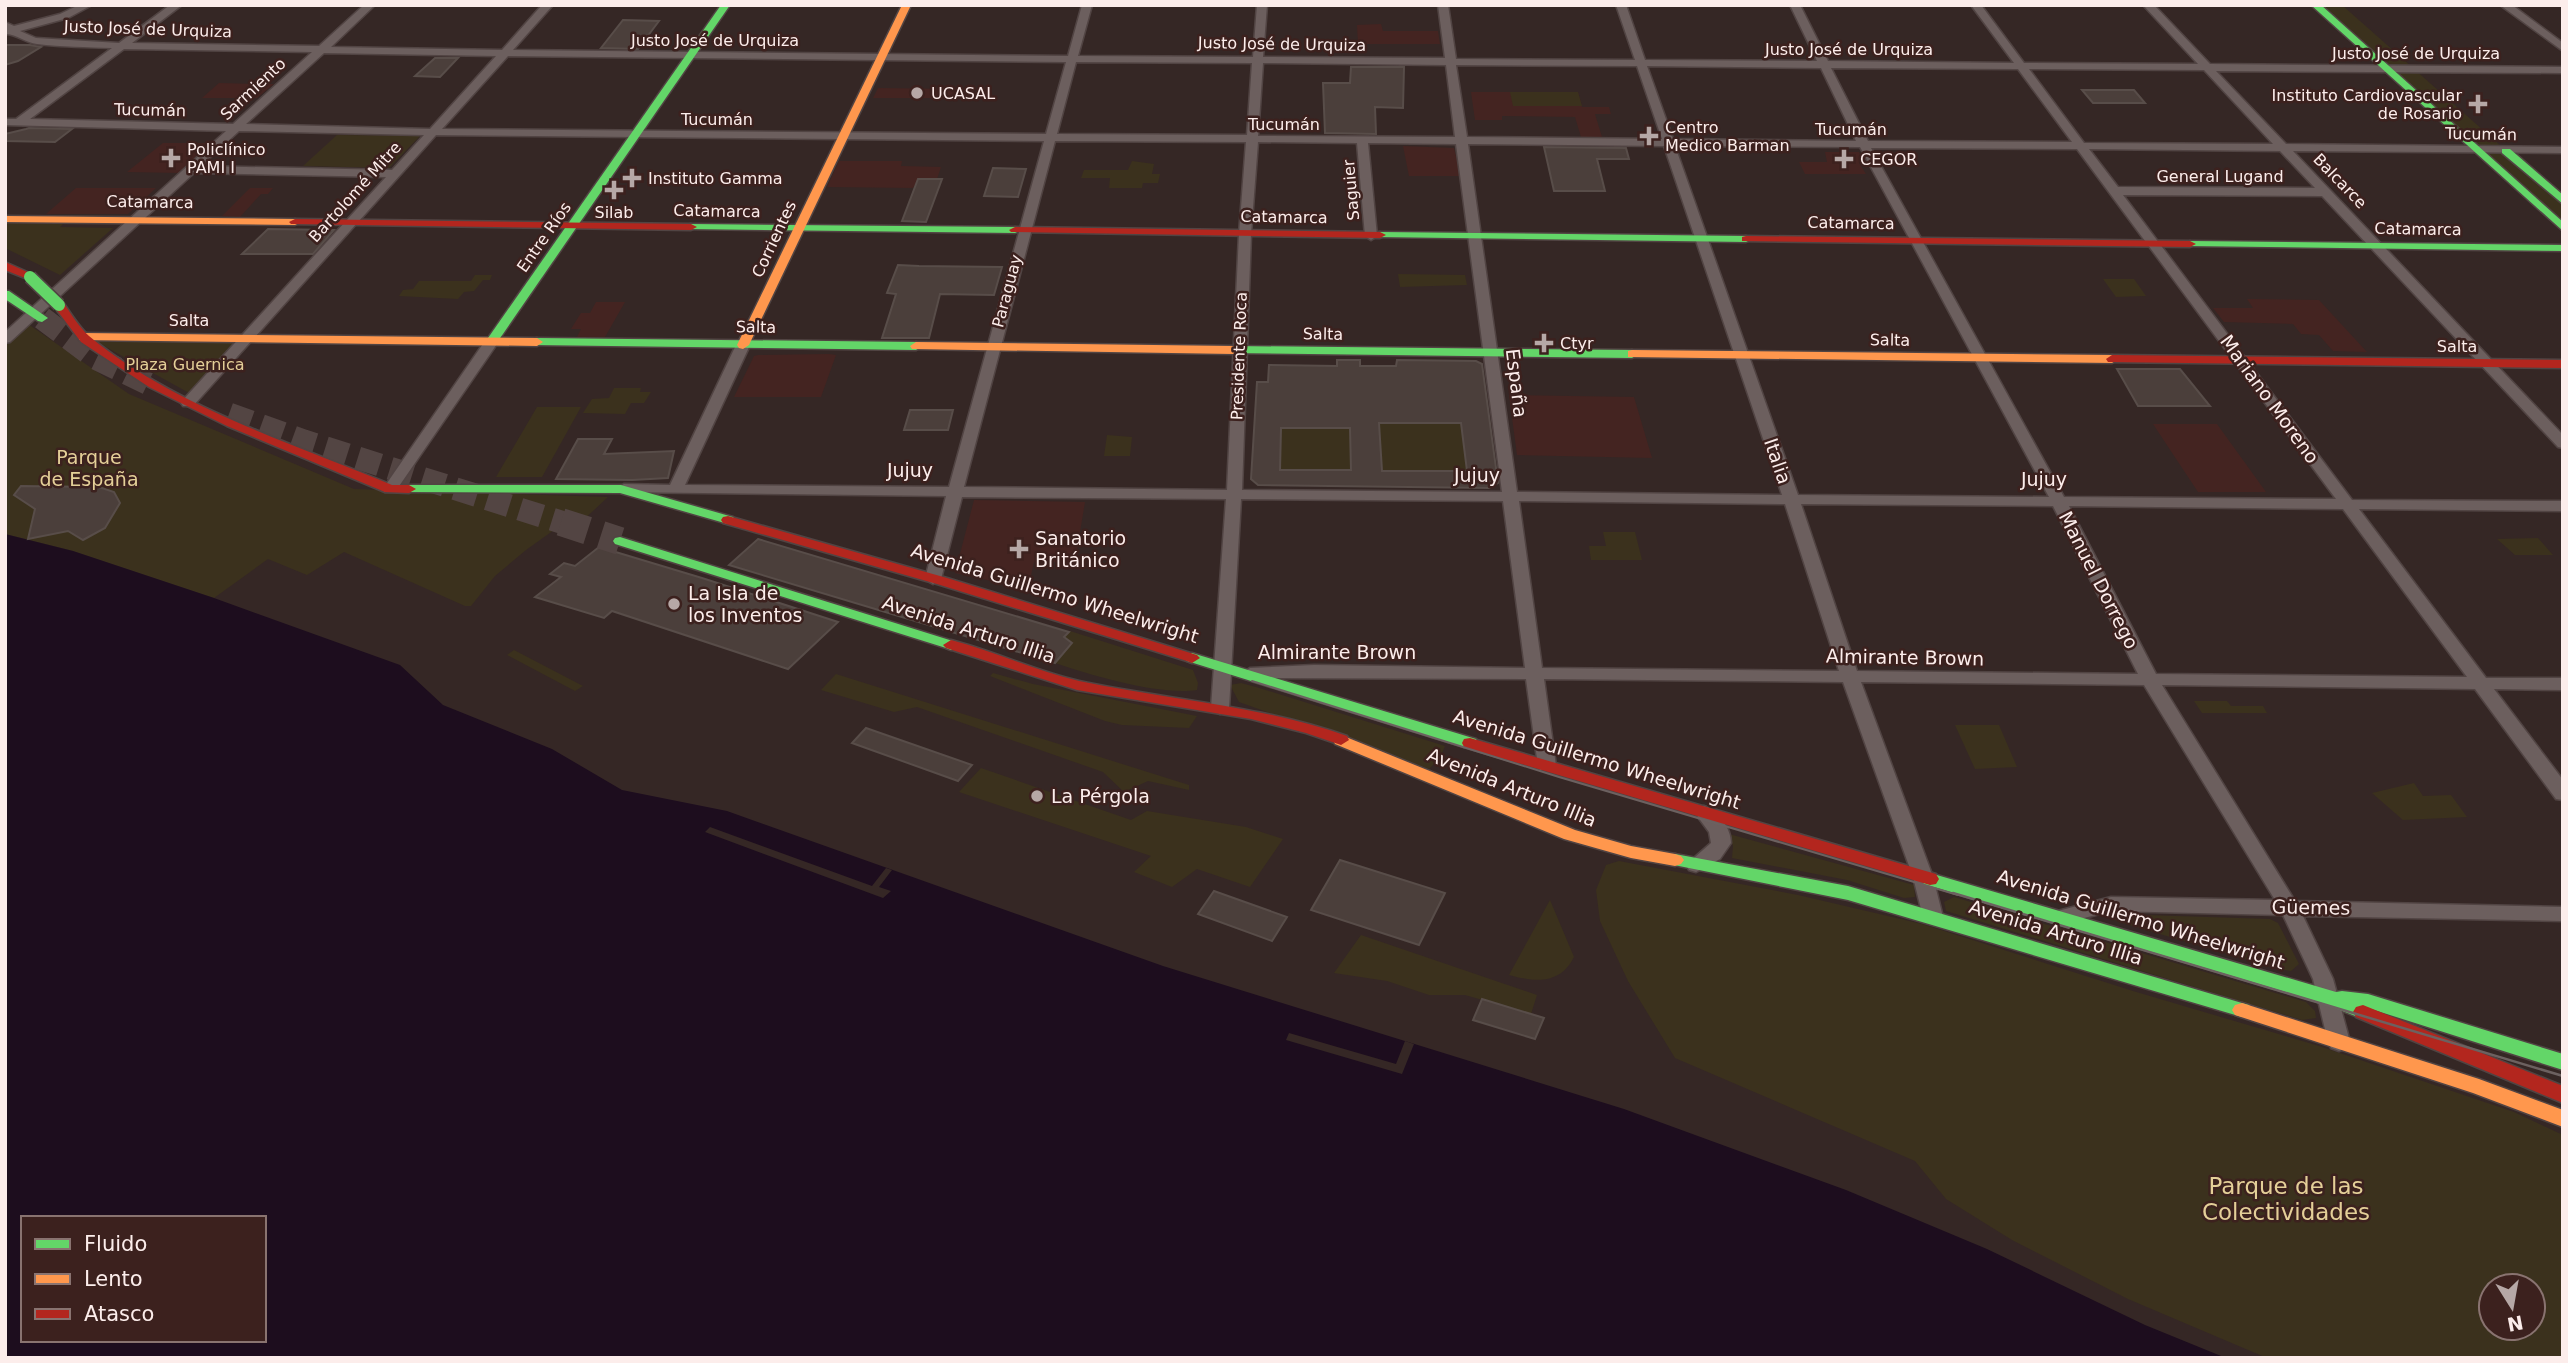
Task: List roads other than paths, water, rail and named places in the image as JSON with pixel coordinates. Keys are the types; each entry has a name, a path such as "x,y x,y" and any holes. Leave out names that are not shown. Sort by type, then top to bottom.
{"main road":[{"name":"Entre Ríos","path":"492,341 726,5"},
{"name":"Corrientes","path":"743,345 906,5"},
{"path":"2315,5 2563,228"},
{"path":"2395,52 2436,89"},
{"path":"2485,132 2563,201"},
{"name":"Catamarca","path":"5,219 2563,248"},
{"path":"5,265 30,277 58,305 83,337 140,377 188,403 390,489"},
{"path":"5,294 39,315"},
{"name":"Salta","path":"83,337 2563,364"},
{"name":"Jujuy","path":"390,489 621,489"},
{"name":"Avenida Guillermo Wheelwright","path":"621,489 933,579 1704,813 2328,997 2368,1001 2563,1062"},
{"name":"Avenida Arturo Illia","path":"620,541 1057,680 1092,689 1220,708 1321,732 1570,835 1631,852 1848,893 1933,917 2245,1011 2512,1099 2563,1119"},
{"path":"2328,997 2563,1095"}],"street":[{"path":"5,40 13,29 87,5"},
{"path":"5,133 177,5"},
{"name":"Sarmiento","path":"5,339 39,315 137,220 370,5"},
{"name":"Bartolomé Mitre","path":"188,403 548,5"},
{"name":"Paraguay","path":"933,579 992,348 1087,5"},
{"name":"Presidente Roca","path":"1220,708 1234,495 1245,234 1262,5"},
{"name":"España","path":"1443,5 1547,766"},
{"name":"Italia","path":"1621,5 1743,356 1850,677 1923,877 1933,917"},
{"name":"Manuel Dorrego","path":"1795,5 1864,145 2058,500 2150,680 2289,907 2323,979 2339,1042"},
{"name":"Mariano Moreno","path":"1976,5 2563,794"},
{"name":"Balcarce","path":"2148,5 2563,444"},
{"path":"2505,5 2563,48"},
{"name":"Justo José de Urquiza","path":"13,29 36,41 123,46 502,53 2563,70"},
{"name":"Tucumán","path":"5,122 432,132 2563,150"},
{"name":"Saguier","path":"1362,141 1371,236"},
{"path":"192,169 394,174"},
{"name":"General Lugand","path":"2115,191 2326,192"},
{"name":"Entre Ríos","path":"390,489 492,341"},
{"name":"Corrientes","path":"675,489 743,345"},
{"name":"Jujuy","path":"621,489 2563,506"},
{"name":"Almirante Brown","path":"1246,674 1314,671 2563,684"},
{"path":"1696,865 1717,853 1720,848 1721,838 1714,823 1704,813"},
{"name":"Güemes","path":"2061,917 2111,904 2563,914"}],"tunnel":[{"path":"42,318 95,358 155,387"},
{"path":"229,414 304,441 567,524"},
{"path":"561,522 620,541"}],"tram line":[{"path":"1252,681 1559,777 1958,895"},
{"path":"1953,893 2563,1076"}],"place":[{"name":"UCASAL","path":"917,93"},
{"name":"Instituto Cardiovascular de Rosario","path":"2478,104"},
{"name":"Centro Medico Barman","path":"1649,136"},
{"name":"Policlínico PAMI I","path":"171,158"},
{"name":"CEGOR","path":"1844,159"},
{"name":"Instituto Gamma","path":"632,178"},
{"name":"Silab","path":"614,190"},
{"name":"Ctyr","path":"1544,343"},
{"name":"Sanatorio Británico","path":"1019,549"},
{"name":"La Isla de los Inventos","path":"674,604"},
{"name":"La Pérgola","path":"1037,796"}],"park label":[{"name":"Plaza Guernica","path":"185,364"},
{"name":"Parque de España","path":"89,468"},
{"name":"Parque de las Colectividades","path":"2286,1199"}]}
